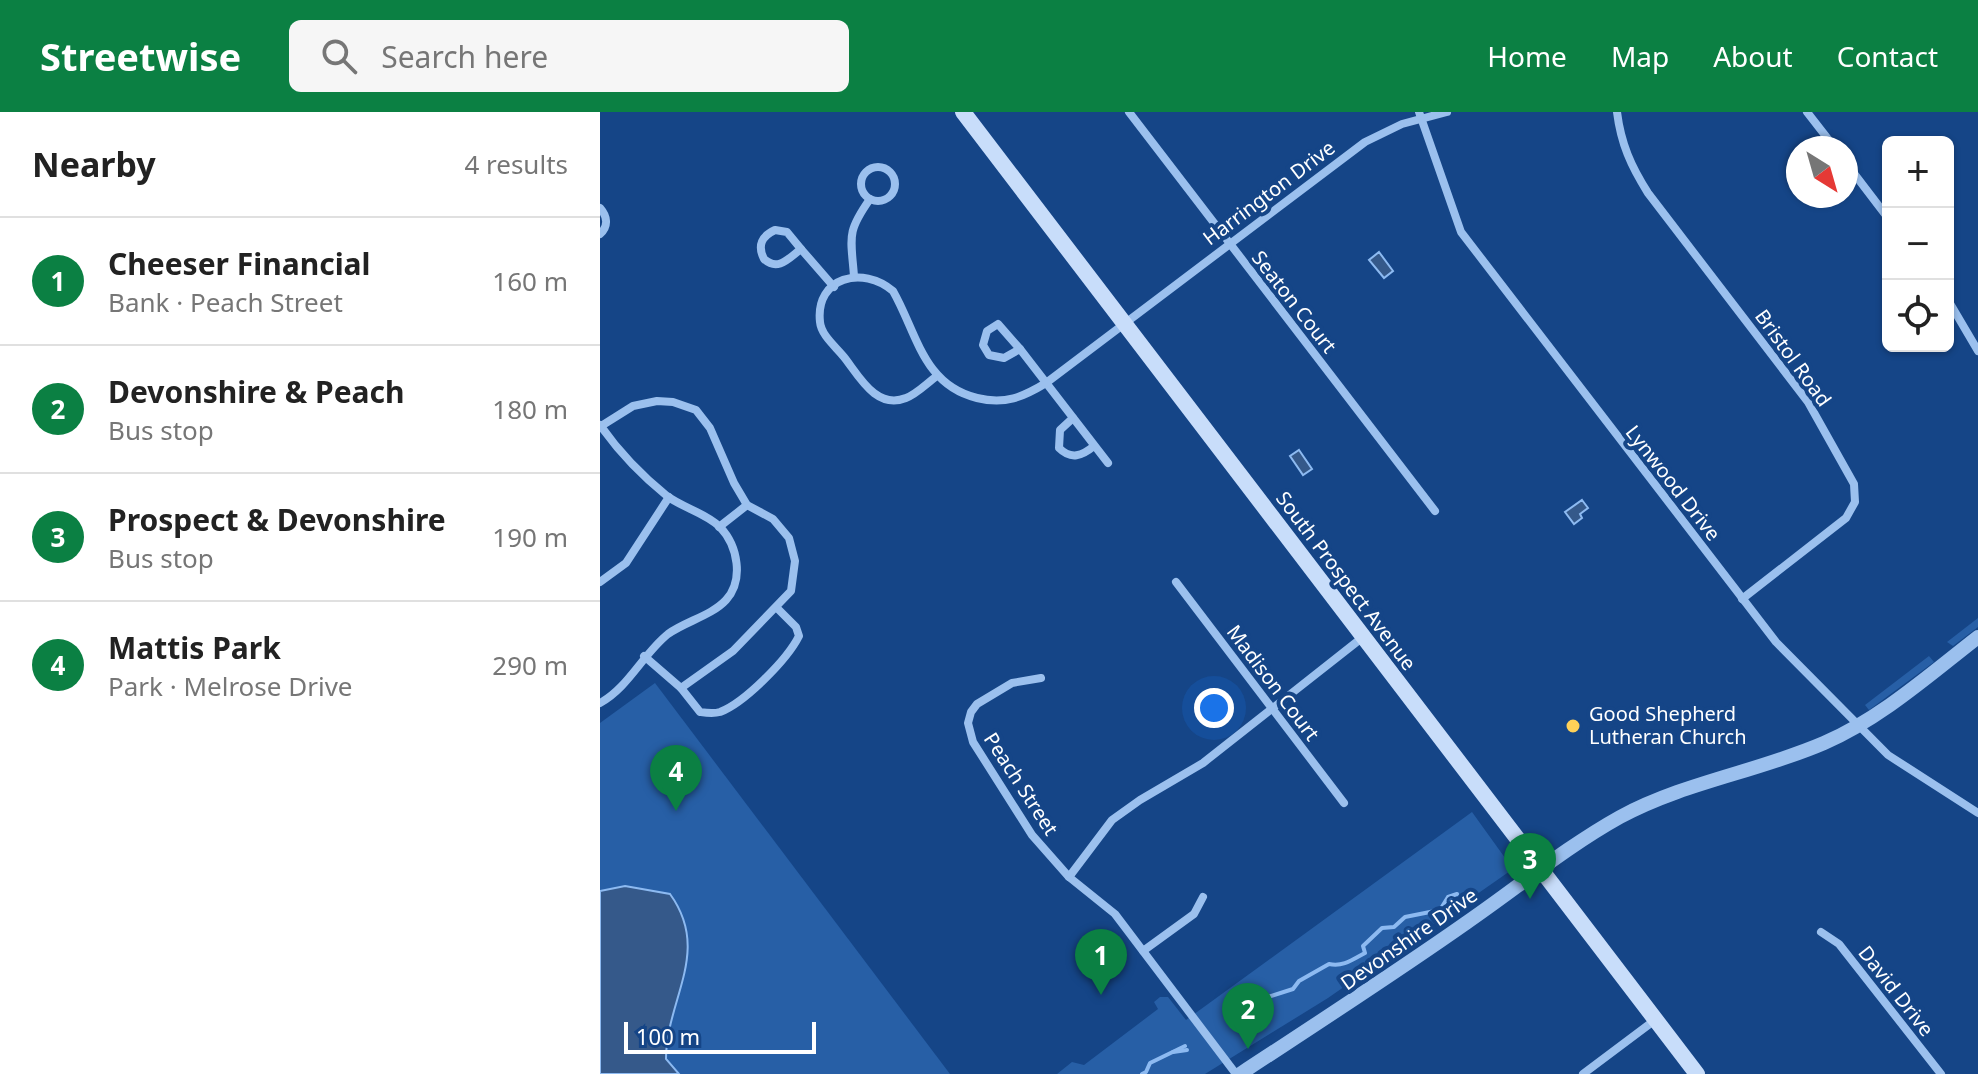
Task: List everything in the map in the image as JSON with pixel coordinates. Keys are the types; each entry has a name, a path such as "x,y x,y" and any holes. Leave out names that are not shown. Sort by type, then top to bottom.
{"main road":[{"name":"South Prospect Avenue","path":"963,112 1697,1074"}],"street":[{"name":"Seaton Court","path":"1129,112 1435,511"},
{"name":"Harrington Drive","path":"937,376 963,395 990,401 1013,400 1046,383 1365,142 1420,115 1447,112"},
{"name":"Bristol Road","path":"1617,112 1623,147 1642,184 1808,402 1854,484 1855,502 1846,518 1742,599"},
{"path":"1807,112 1826,136"},
{"name":"Lynwood Drive","path":"1420,115 1461,232 1742,599 1784,650 1888,755 1978,813"},
{"path":"884,168 895,182 893,194 882,201 870,199 862,190 863,177 872,169 884,168"},
{"path":"1858,179 1882,210"},
{"path":"854,276 851,234 854,221 870,199"},
{"path":"600,208 606,215 607,223 600,234"},
{"path":"801,249 775,265 764,259 760,245 768,233 782,230 791,236 834,287"},
{"path":"854,276 870,277 893,291 918,347 937,376 903,399 883,397 869,389 828,338 820,323 822,304 834,287 854,276"},
{"path":"1954,310 1978,351"},
{"path":"1020,349 1004,358 996,358 986,352 984,337 998,324 1020,349 1108,463"},
{"path":"600,703 615,693 644,656 672,631 716,608 728,597 738,569 736,558 719,527 669,497 620,454 600,426 633,406 657,401 673,402 696,410 710,428 747,505 773,519 789,538 795,561 791,591 777,608 733,651 681,688"},
{"path":"1073,418 1060,430 1059,448 1078,456 1094,446"},
{"path":"600,582 626,563 669,497"},
{"path":"719,527 747,505"},
{"name":"Madison Court","path":"1176,582 1344,803"},
{"path":"644,656 681,688 700,712 721,712 761,683 799,636 796,627 777,608"},
{"path":"1069,877 1112,820 1203,763 1363,637"},
{"name":"Devonshire Drive","path":"1238,1074 1383,982 1581,840 1649,802 1801,752 1859,726 1978,637"},
{"name":"Peach Street","path":"1041,678 1012,683 977,704 971,712 969,733 1032,835 1069,877 1115,914 1238,1074"},
{"path":"1143,951 1194,914 1203,897"},
{"name":"David Drive","path":"1821,932 1839,944 1941,1074"},
{"path":"1583,1074 1655,1020"}],"shaded area":[{"path":"1379,252 1393,271 1384,278 1369,260"},
{"path":"1299,450 1312,469 1303,475 1290,456"},
{"path":"1582,500 1588,508 1574,524 1565,512"},
{"path":"1978,618 1978,627 1953,646 1947,642"},
{"path":"1929,656 1934,662 1869,710 1865,705"},
{"path":"655,683 950,1074 600,1074 600,723"},
{"path":"1472,812 1513,869 1328,998 1205,1074 1057,1074 1072,1062 1084,1065 1158,1009 1154,1002 1160,997 1168,997 1186,1020"},
{"path":"625,886 670,894 682,915 687,936 687,956 668,1037 666,1059 679,1074 600,1074 600,891"}],"waterway":[{"path":"1229,1021 1240,1019 1267,1001 1268,997 1293,989 1299,981 1329,964 1343,964 1365,953 1363,946 1382,928 1394,927 1405,917 1440,910 1448,897 1457,894"},
{"path":"1142,1074 1150,1063 1185,1046"},
{"path":"1173,1052 1187,1050"}],"place":[{"name":"Good Shepherd Lutheran Church","path":"1573,726"},
{"name":"Mattis Park","path":"676,811"},
{"name":"Prospect & Devonshire","path":"1530,899"},
{"name":"Cheeser Financial","path":"1101,995"},
{"name":"Devonshire & Peach","path":"1248,1049"}]}
